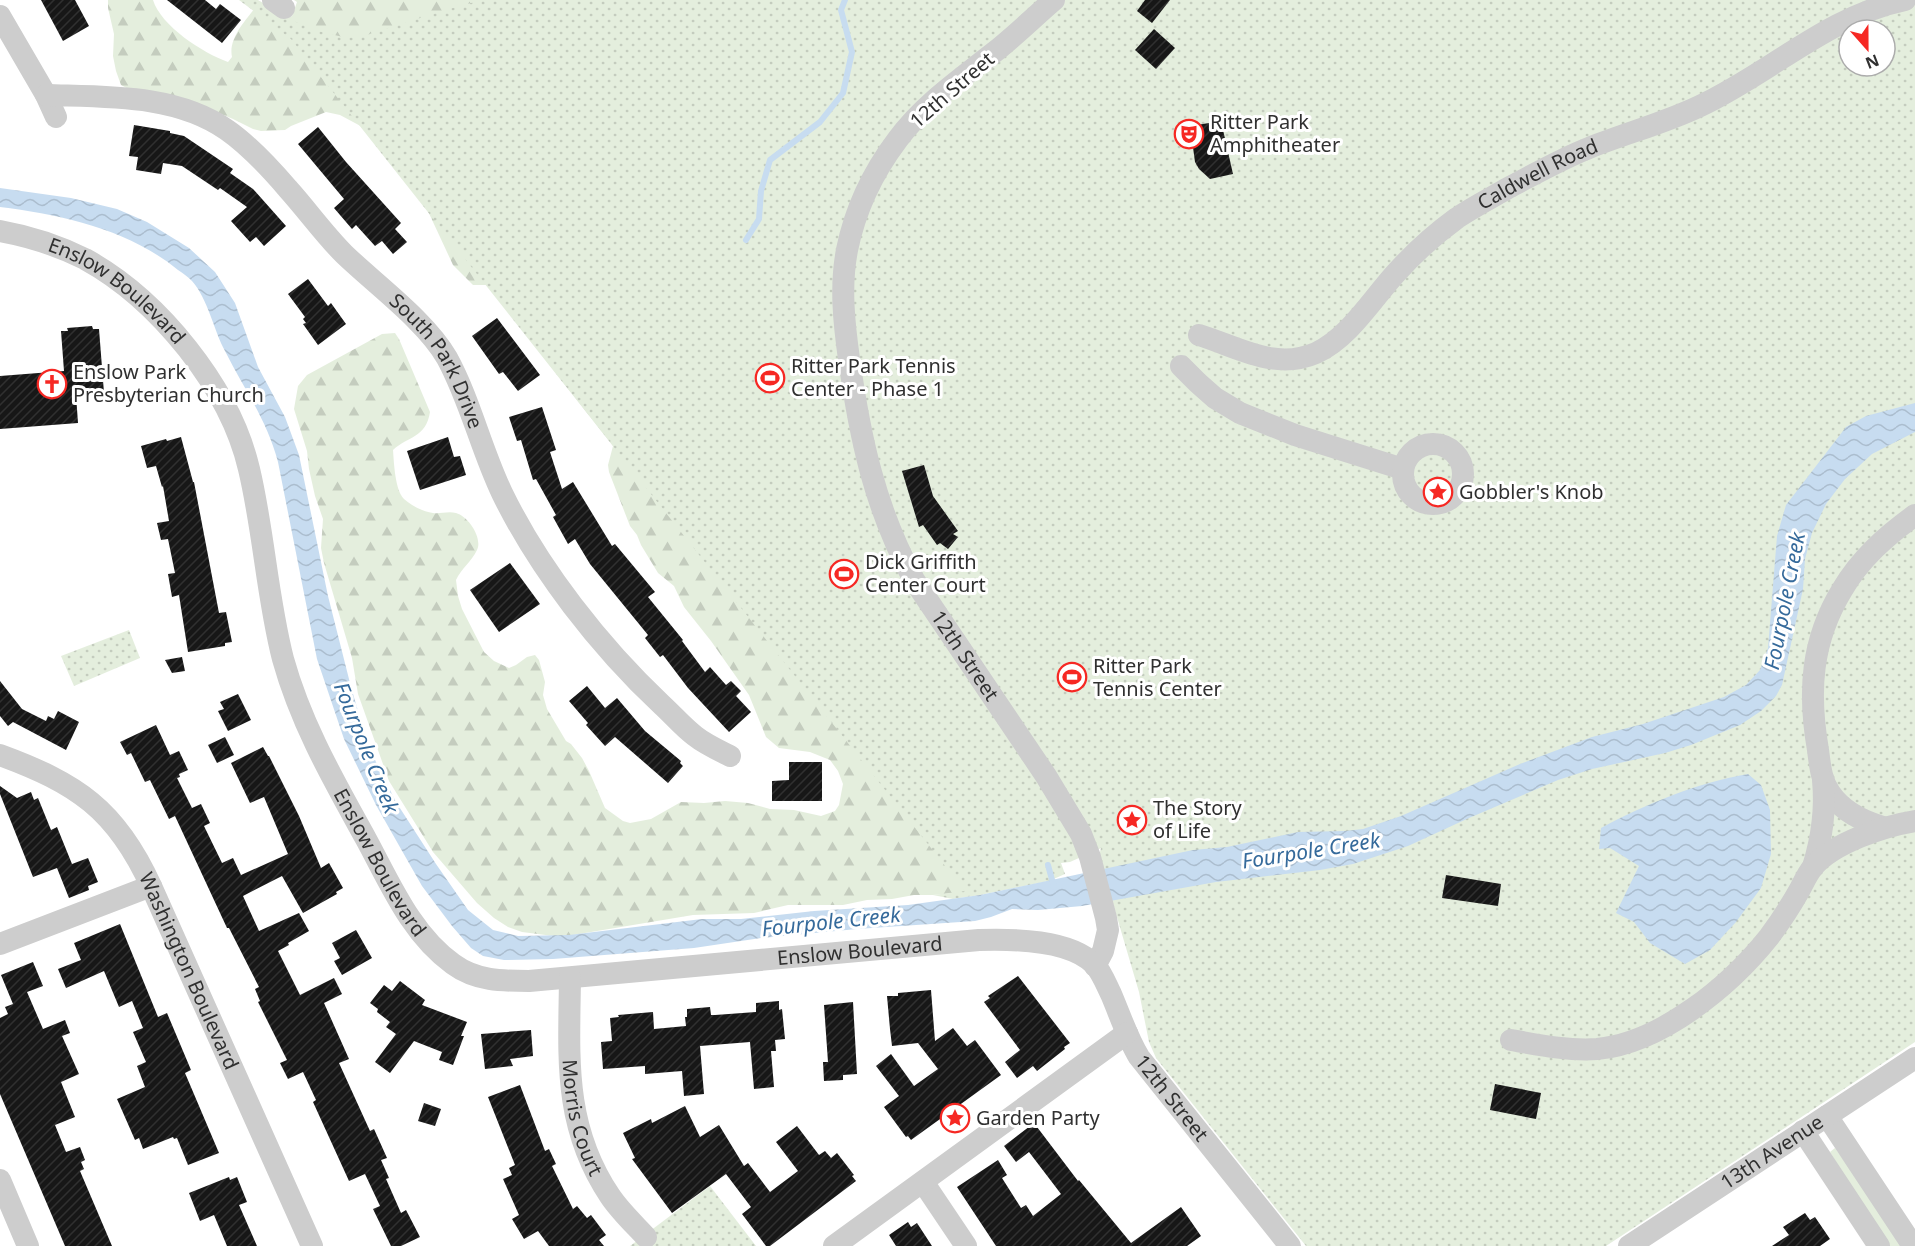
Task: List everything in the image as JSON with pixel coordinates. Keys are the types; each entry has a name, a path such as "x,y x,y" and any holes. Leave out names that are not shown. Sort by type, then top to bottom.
{"street":[{"name":"12th Street","path":"1054,0 1024,28 922,112 899,137 882,161 862,202 847,251 843,284 846,334 860,429 884,519 897,550 932,608 1065,806 1081,834 1090,857 1106,918 1107,938 1095,966 1139,1057 1290,1246"},
{"name":"Caldwell Road","path":"1199,335 1264,358 1281,360 1299,358 1317,352 1349,328 1398,271 1423,246 1459,217 1479,205 1587,148 1700,107 1839,24 1864,12 1905,0"},
{"path":"0,16 46,95 56,117"},
{"name":"South Park Drive","path":"46,95 139,100 170,105 199,115 226,129 254,153 290,190 343,253 407,312 445,354 458,379 501,491 522,531 570,602 611,652 652,696 695,737 730,756"},
{"name":"Enslow Boulevard","path":"0,231 47,243 84,259 115,279 147,305 170,329 208,376 225,403 239,434 249,467 277,633 292,692 322,757 401,903 420,934 455,966 477,977 499,981 529,981 979,940 1020,941 1054,946 1085,957 1095,966"},
{"path":"1181,366 1215,398 1240,413 1295,435 1403,469"},
{"path":"1511,1040 1570,1049 1597,1049 1637,1040 1659,1029 1705,999 1751,957 1785,914 1813,867 1822,835 1824,796 1811,694 1813,671 1824,627 1841,590 1868,554 1883,539 1915,515"},
{"name":"Washington Boulevard","path":"0,755 52,776 73,788 107,816 134,853 151,885 312,1246"},
{"path":"1822,779 1831,794 1854,816 1883,827"},
{"path":"1813,867 1829,854 1883,827 1915,821"},
{"path":"0,944 151,885"},
{"name":"Morris Court","path":"570,978 571,1083 578,1130 587,1154 611,1197 646,1238"},
{"path":"834,1246 1127,1033"},
{"name":"13th Avenue","path":"1629,1246 1915,1058"},
{"path":"1827,1116 1914,1246"},
{"path":"1803,1131 1879,1246"},
{"path":"0,1180 28,1246"},
{"path":"923,1182 966,1246"}],"green space":[{"path":"108,0 153,0 157,10 174,29 195,45 228,62 232,57 231,50 235,37 255,8 286,19 292,16 297,2 294,0 873,0 965,892 867,900 843,905 788,905 754,913 693,915 561,937 522,932 508,927 477,903 433,852 389,781 358,694 352,658 324,563 321,548 323,519 315,496 307,451 294,409 298,386 307,375 382,334 395,333 399,339 430,412 425,427 416,436 393,450 401,495 417,508 436,513 453,512 461,515 470,523 476,534 478,545 472,558 456,580 462,609 484,652 494,661 509,668 527,657 535,655 539,660 545,682 543,695 547,709 566,741 582,758 605,808 623,821 630,823 651,819 681,802 748,803 770,809 794,810 821,816 835,811 839,805 843,784 830,760 810,752 779,748 766,737 749,695 684,607 674,586 658,573 630,526 609,472 608,465 613,446 487,285 473,285 453,265 420,194 368,130 340,115 326,112 285,130 261,131 194,103 134,92 121,85 116,71 113,56 114,34"},
{"path":"239,0 258,0 296,22 347,38 366,35 482,0 1915,0 1915,1042 1606,1246 1306,1246 1156,1058 1149,1042 1139,992 1099,856 1101,848 1070,862 1061,863 1065,874 1049,881 953,899 933,895 965,891 291,39"},
{"path":"129,630 140,658 74,686 61,656"},
{"path":"1835,1148 1905,1246 1886,1246 1830,1152"},
{"path":"710,1186 756,1246 630,1246"}],"water":[{"name":"Fourpole Creek","path":"0,188 71,198 117,209 147,222 189,248 215,272 235,303 258,367 285,417 299,455 328,596 369,748 396,802 468,910 493,930 518,936 569,935 702,919 741,919 814,911 908,905 980,895 1193,850 1227,847 1298,832 1363,829 1401,816 1520,764 1592,737 1643,724 1724,697 1746,685 1760,670 1768,648 1777,536 1786,505 1846,427 1866,416 1915,403 1915,432 1872,454 1845,479 1826,504 1812,533 1805,559 1803,589 1782,685 1776,696 1761,711 1740,725 1691,745 1592,769 1558,780 1408,846 1353,864 1320,870 1216,882 1082,906 1038,910 1012,909 975,921 761,938 694,948 553,959 504,960 483,956 471,948 422,886 376,805 344,739 317,659 278,462 268,432 221,343 198,288 159,256 116,234 47,214 0,207"},
{"path":"1748,774 1761,785 1770,810 1771,854 1761,888 1736,922 1710,950 1685,964 1650,943 1634,922 1616,913 1639,866 1610,848 1599,849 1601,828 1673,795 1711,782"}],"building":[{"path":"41,0 75,0 89,26 63,41"},
{"path":"167,0 205,0 216,9 220,4 241,20 222,43"},
{"path":"1145,0 1170,0 1152,23 1137,11"},
{"path":"1154,29 1175,48 1156,69 1135,50"},
{"path":"1221,121 1233,174 1210,179 1195,162 1192,140 1197,125"},
{"path":"134,125 170,131 170,133 184,136 233,169 230,173 253,189 286,226 264,246 256,237 250,242 231,221 247,207 220,188 218,190 182,166 163,163 161,174 136,170 138,157 129,156"},
{"path":"318,127 401,223 395,229 407,242 393,254 382,241 375,246 356,225 352,229 334,208 344,199 298,144"},
{"path":"308,279 328,306 331,303 346,324 318,345 303,324 306,323 303,319 305,317 288,294"},
{"path":"497,318 540,375 518,391 503,372 499,374 472,336"},
{"name":"Enslow Park Presbyterian Church","path":"92,326 93,329 99,329 104,393 76,395 78,423 0,429 0,376 64,371 61,331 68,331 67,328"},
{"path":"542,407 556,450 550,452 562,489 573,482 612,546 615,544 655,592 648,597 683,640 705,672 710,667 726,685 731,681 741,691 736,696 751,712 729,732 688,688 663,655 660,657 645,638 648,635 590,564 575,539 568,544 553,517 556,515 536,479 533,480 521,440 517,441 509,417"},
{"path":"181,437 194,482 219,613 226,612 232,642 225,643 225,646 188,652 179,595 172,597 168,574 175,573 168,539 161,540 157,523 169,521 163,486 156,466 147,468 141,446"},
{"path":"448,437 454,457 460,456 466,475 420,490 407,451"},
{"path":"924,465 933,496 958,531 953,534 958,537 948,549 940,543 937,545 923,525 919,527 902,471"},
{"path":"510,563 540,604 499,632 470,590"},
{"path":"182,657 185,671 172,673 165,660"},
{"path":"0,681 22,709 46,721 48,716 54,719 58,711 79,722 66,750 13,722 8,726 0,716"},
{"path":"587,686 605,708 617,698 645,731 681,761 683,766 668,783 615,737 605,746 586,725 588,723 569,701"},
{"path":"238,694 251,720 228,731 218,711 224,709 220,702"},
{"path":"156,725 170,755 179,751 188,770 179,774 180,777 177,778 192,808 201,804 210,823 204,826 222,863 233,858 241,875 288,854 264,797 250,803 231,763 263,747 299,816 321,868 329,863 343,888 336,892 337,894 303,913 282,876 243,896 259,931 299,913 309,931 278,951 300,995 334,978 342,994 324,1003 349,1059 339,1063 370,1131 374,1129 387,1158 381,1160 389,1178 386,1179 401,1213 406,1210 420,1237 401,1246 391,1246 373,1209 380,1206 365,1174 349,1181 313,1102 316,1100 303,1072 288,1079 280,1063 287,1060 258,1002 260,1001 255,989 259,987 227,928 175,816 169,819 150,780 145,782 131,753 127,755 120,742"},
{"path":"225,737 234,755 217,763 208,745"},
{"path":"789,762 822,762 822,801 772,801 772,781 789,780"},
{"path":"0,786 17,798 31,792 34,800 38,798 51,830 57,827 72,864 88,858 98,882 88,886 89,890 69,898 57,868 33,877 0,794"},
{"path":"1446,875 1501,884 1498,906 1442,898"},
{"path":"120,924 158,1017 167,1013 191,1070 185,1073 219,1153 188,1165 177,1138 173,1137 143,1149 139,1138 135,1140 117,1099 145,1087 137,1066 146,1062 133,1032 143,1028 132,1001 119,1007 104,971 66,988 58,969 81,960 74,943"},
{"path":"356,930 372,958 342,975 334,961 340,958 332,943"},
{"path":"33,962 43,986 27,992 43,1029 65,1020 70,1033 62,1036 79,1074 61,1082 75,1117 55,1125 66,1152 80,1147 85,1160 81,1162 84,1169 80,1171 112,1246 65,1246 0,1094 0,1018 8,1014 5,1007 13,1004 1,975"},
{"path":"1018,976 1070,1043 1037,1071 1033,1066 1017,1078 1005,1062 1020,1050 984,1002 990,998 988,996"},
{"path":"400,981 425,1000 422,1005 467,1022 453,1065 439,1060 442,1052 414,1041 390,1073 375,1062 396,1034 386,1027 390,1022 370,1003 384,985 392,991"},
{"path":"931,990 935,1041 953,1028 967,1046 975,1040 1001,1075 911,1140 908,1136 906,1137 884,1107 899,1096 876,1066 891,1054 914,1086 938,1069 918,1043 892,1046 887,996"},
{"path":"779,1001 785,1039 775,1040 776,1051 771,1051 774,1087 754,1089 750,1042 700,1046 704,1094 684,1096 682,1071 645,1074 645,1066 603,1069 601,1042 612,1041 610,1018 619,1017 618,1015 653,1012 654,1029 686,1026 687,1009 710,1007 711,1015 756,1012 756,1003"},
{"path":"853,1002 857,1074 843,1075 843,1080 824,1081 823,1062 828,1062 824,1005"},
{"path":"531,1030 533,1056 510,1059 513,1066 485,1069 481,1034"},
{"path":"1495,1084 1541,1093 1536,1119 1490,1110"},
{"path":"520,1085 545,1151 549,1149 556,1164 552,1166 573,1209 577,1206 587,1218 591,1215 606,1235 599,1240 604,1246 549,1246 538,1231 524,1239 512,1219 519,1215 503,1179 512,1175 509,1168 515,1165 488,1097"},
{"path":"424,1103 441,1109 435,1126 418,1121"},
{"path":"685,1106 700,1137 719,1125 744,1166 748,1163 770,1192 798,1171 776,1142 797,1126 819,1155 825,1151 831,1158 837,1153 856,1181 770,1246 766,1246 742,1214 751,1207 726,1174 672,1213 632,1159 635,1158 623,1133 651,1119 652,1123"},
{"path":"1034,1123 1078,1181 1131,1243 1181,1207 1201,1236 1187,1246 996,1246 957,1187 998,1160 1007,1175 1002,1178 1021,1208 1026,1205 1033,1216 1061,1194 1029,1152 1016,1162 1004,1146"},
{"path":"229,1177 230,1180 237,1177 247,1202 239,1205 257,1246 227,1246 214,1215 200,1221 189,1193"},
{"path":"1805,1213 1810,1220 1815,1217 1830,1239 1820,1246 1772,1246 1789,1235 1783,1227"},
{"path":"908,1222 911,1227 917,1223 932,1246 896,1246 889,1235"}],"waterway":[{"path":"746,240 759,219 761,191 770,160 820,122 843,93 852,52 841,10 845,0"},
{"path":"1048,865 1054,887"}],"place":[{"name":"Ritter Park Amphitheater","path":"1189,134"},
{"name":"Ritter Park Tennis Center - Phase 1","path":"770,378"},
{"name":"Enslow Park Presbyterian Church","path":"52,384"},
{"name":"Gobbler's Knob","path":"1438,492"},
{"name":"Dick Griffith Center Court","path":"844,574"},
{"name":"Ritter Park Tennis Center","path":"1072,677"},
{"name":"The Story of Life","path":"1132,820"},
{"name":"Garden Party","path":"955,1118"}]}
